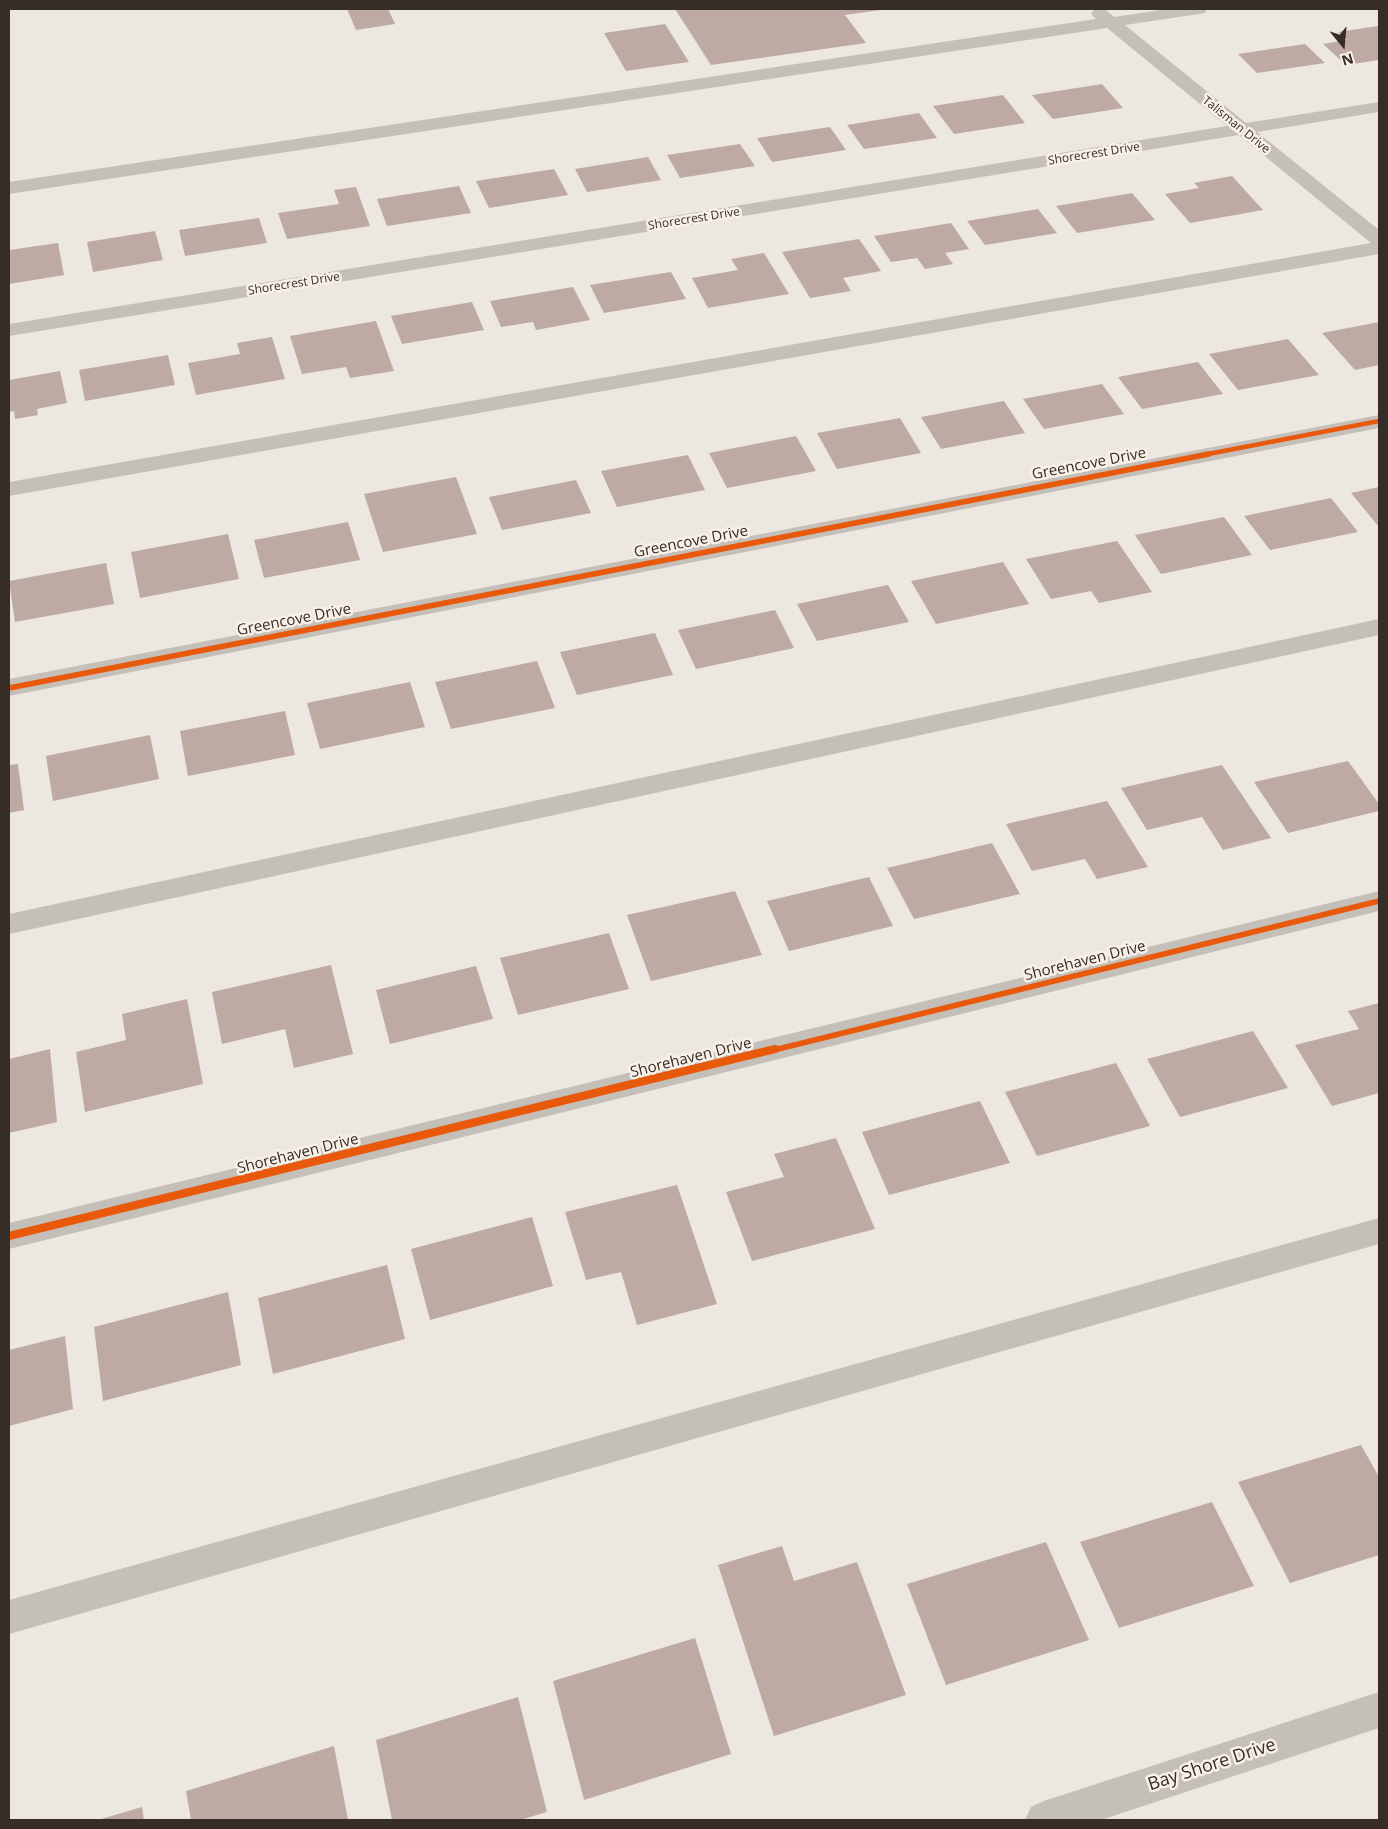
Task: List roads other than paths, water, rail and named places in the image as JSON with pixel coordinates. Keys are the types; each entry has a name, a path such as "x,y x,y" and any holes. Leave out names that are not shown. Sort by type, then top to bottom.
{"street":[{"name":"Talisman Drive","path":"1093,9 1379,240"},
{"path":"9,188 1200,9"},
{"name":"Shorecrest Drive","path":"9,330 1379,107"},
{"path":"9,489 1379,248"},
{"name":"Greencove Drive","path":"9,688 1379,421"},
{"path":"9,924 1379,627"},
{"name":"Shorehaven Drive","path":"9,1236 314,1164 1379,901"},
{"path":"9,1617 1379,1231"},
{"name":"Bay Shore Drive","path":"1044,1820 1379,1710"}]}
